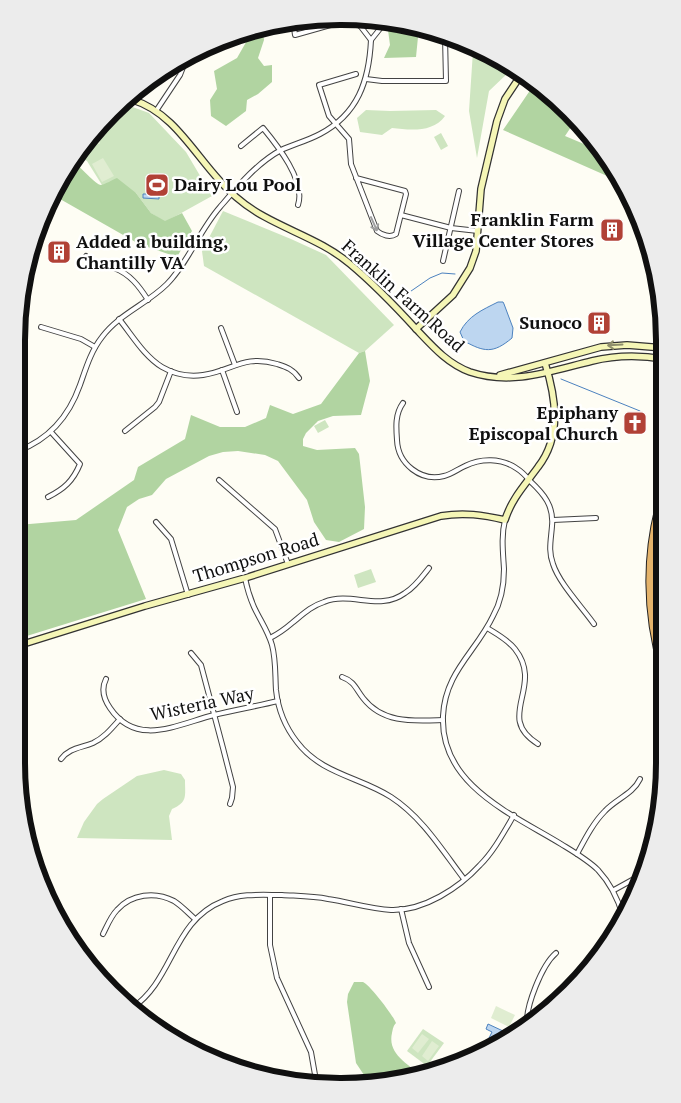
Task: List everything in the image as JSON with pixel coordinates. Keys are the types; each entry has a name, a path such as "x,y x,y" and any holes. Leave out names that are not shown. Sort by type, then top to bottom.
{"highway":[{"path":"656,522 650,578 651,614 656,647"}],"street":[{"path":"294,29 295,35 324,26"},
{"path":"360,26 371,40"},
{"path":"25,448 52,432 70,409 95,347 105,332 119,319 148,300 175,275 205,225 255,169 281,150 320,134 336,124 345,115 358,98 366,79 371,40 381,28"},
{"path":"366,79 382,81 446,81 445,43"},
{"path":"156,111 180,75 183,67"},
{"path":"356,74 319,85 326,110 350,139 351,164 356,178 377,231 390,236 396,234 405,191 356,178"},
{"path":"416,329 453,295 466,278 474,258 481,189 497,121 505,99 518,79"},
{"name":"Franklin Farm Road","path":"134,101 156,111 172,124 214,176 246,205 275,223 313,240 338,254 364,276 442,356 453,364 471,372 514,379 548,373 608,358 636,356 656,358"},
{"path":"242,146 263,128 281,150 298,186 300,200 298,204"},
{"path":"443,260 459,191"},
{"path":"401,216 451,228 478,231"},
{"path":"86,256 95,263 127,275 148,300"},
{"path":"119,319 148,355 162,367 171,371 194,376 251,361 270,362 288,368 299,378"},
{"path":"41,327 81,339 95,347"},
{"path":"221,328 235,365"},
{"name":"Franklin Farm Road","path":"496,376 585,350 612,345 656,347"},
{"path":"545,363 554,400 553,431 544,457 512,502 505,520 502,544 504,573 502,590 487,628 452,677 446,696 443,720 444,736 449,753 464,778 479,792 577,854 598,870 614,890 620,908"},
{"path":"222,370 237,412"},
{"path":"125,431 159,402 171,371"},
{"path":"403,403 397,417 397,442 404,462 414,471 422,475 436,477 450,474 481,460 495,460 515,467 546,497 551,508 553,520 550,549 553,564 559,577 594,624"},
{"path":"48,497 68,485 76,475 80,464 52,432"},
{"path":"220,480 275,528 288,564"},
{"name":"Thompson Road","path":"25,644 447,515 472,514 505,520"},
{"path":"553,520 596,518"},
{"path":"156,522 171,539 188,595"},
{"path":"270,638 309,609 324,602 350,598 381,602 399,597 412,588 429,568"},
{"path":"245,578 254,608 270,638 275,658 278,701 287,726 298,744 323,766 374,787 404,806 420,822 464,879"},
{"path":"487,628 511,644 520,657 526,678 519,718 524,732 538,744"},
{"path":"191,653 201,664 233,787 230,804"},
{"path":"342,677 352,682 368,704 382,714 406,721 443,720"},
{"name":"Wisteria Way","path":"106,679 103,688 105,700 120,719 136,728 156,731 214,715 278,701"},
{"path":"61,759 72,750 94,743 120,719"},
{"path":"577,854 602,814 612,804 630,792 640,779"},
{"path":"137,1004 144,999 158,981 181,937 195,919 211,906 229,898 250,895 318,898 374,908 401,909 423,905 447,891 480,866 514,815"},
{"path":"614,890 633,879"},
{"path":"103,934 117,910 127,902 144,895 158,895 173,900 195,919"},
{"path":"270,895 270,945 277,978 309,1047 316,1077"},
{"path":"401,909 410,943 430,987"},
{"path":"528,1017 544,967 556,953"}],"green space":[{"path":"388,30 418,35 416,57 384,58 390,45"},
{"path":"263,35 264,40 258,58 264,66 272,65 272,82 258,94 247,100 246,111 226,126 211,116 210,100 217,89 214,71 237,58 248,39"},
{"path":"473,55 508,73 489,91 477,158 469,111"},
{"path":"531,89 549,103 572,126 565,136 590,146 611,178 503,130"},
{"path":"129,106 149,113 186,152 212,196 165,222 151,213 136,193 102,185 87,161 82,159 90,148"},
{"path":"366,110 436,110 445,116 428,128 414,130 392,128 382,135 360,132 357,118"},
{"path":"441,133 448,146 441,150 434,137"},
{"path":"100,136 100,144 93,144"},
{"path":"103,158 114,176 102,182 92,164"},
{"path":"78,165 101,185 117,178 136,193 151,213 165,221 182,213 192,231 177,257 139,244 59,199"},
{"path":"223,211 326,255 394,325 365,351 359,353 204,266 202,251"},
{"path":"365,351 370,381 361,415 333,416 318,421 306,433 303,439 303,446 317,450 355,448 359,454 365,507 364,529 339,542 326,540 314,522 307,500 278,461 265,455 238,451 223,452 209,456 166,479 152,495 139,499 127,507 118,530 146,599 25,637 25,524 76,520 134,480 138,467 185,439 191,415 220,427 245,427 266,418 270,405 293,414 321,404 359,353"},
{"path":"325,420 329,427 318,433 314,426"},
{"path":"371,569 376,582 358,588 354,575"},
{"path":"164,770 181,774 185,780 183,801 172,809 169,816 172,840 77,838 84,822 103,799 137,776"},
{"path":"354,982 363,982 376,994 396,1023 391,1040 396,1053 414,1069 382,1075 366,1077 364,1075 356,1063 347,1002 348,994"},
{"path":"496,1006 515,1015 509,1027 491,1018"},
{"path":"423,1029 444,1043 427,1066 407,1051"},
{"path":"422,1034 429,1039 418,1053 412,1048"},
{"path":"432,1041 439,1046 428,1061 422,1056"}],"water":[{"name":"Dairy Lou Pool","path":"149,180 166,180 165,191 159,191 159,199 143,198 143,194 148,194"},
{"path":"498,302 503,302 504,304 513,328 512,338 499,347 488,350 464,341 460,332 463,326 476,314"},
{"path":"488,1024 503,1031 502,1034 487,1041 492,1032 486,1029"}],"waterway":[{"path":"398,300 430,278 442,273 455,274"},
{"path":"561,379 640,411"}],"place":[{"name":"Dairy Lou Pool","path":"157,185"},
{"name":"Franklin Farm Village Center Stores","path":"612,230"},
{"name":"Added a building, Chantilly VA","path":"59,252"},
{"name":"Sunoco","path":"599,323"},
{"name":"Epiphany Episcopal Church","path":"635,423"}]}
